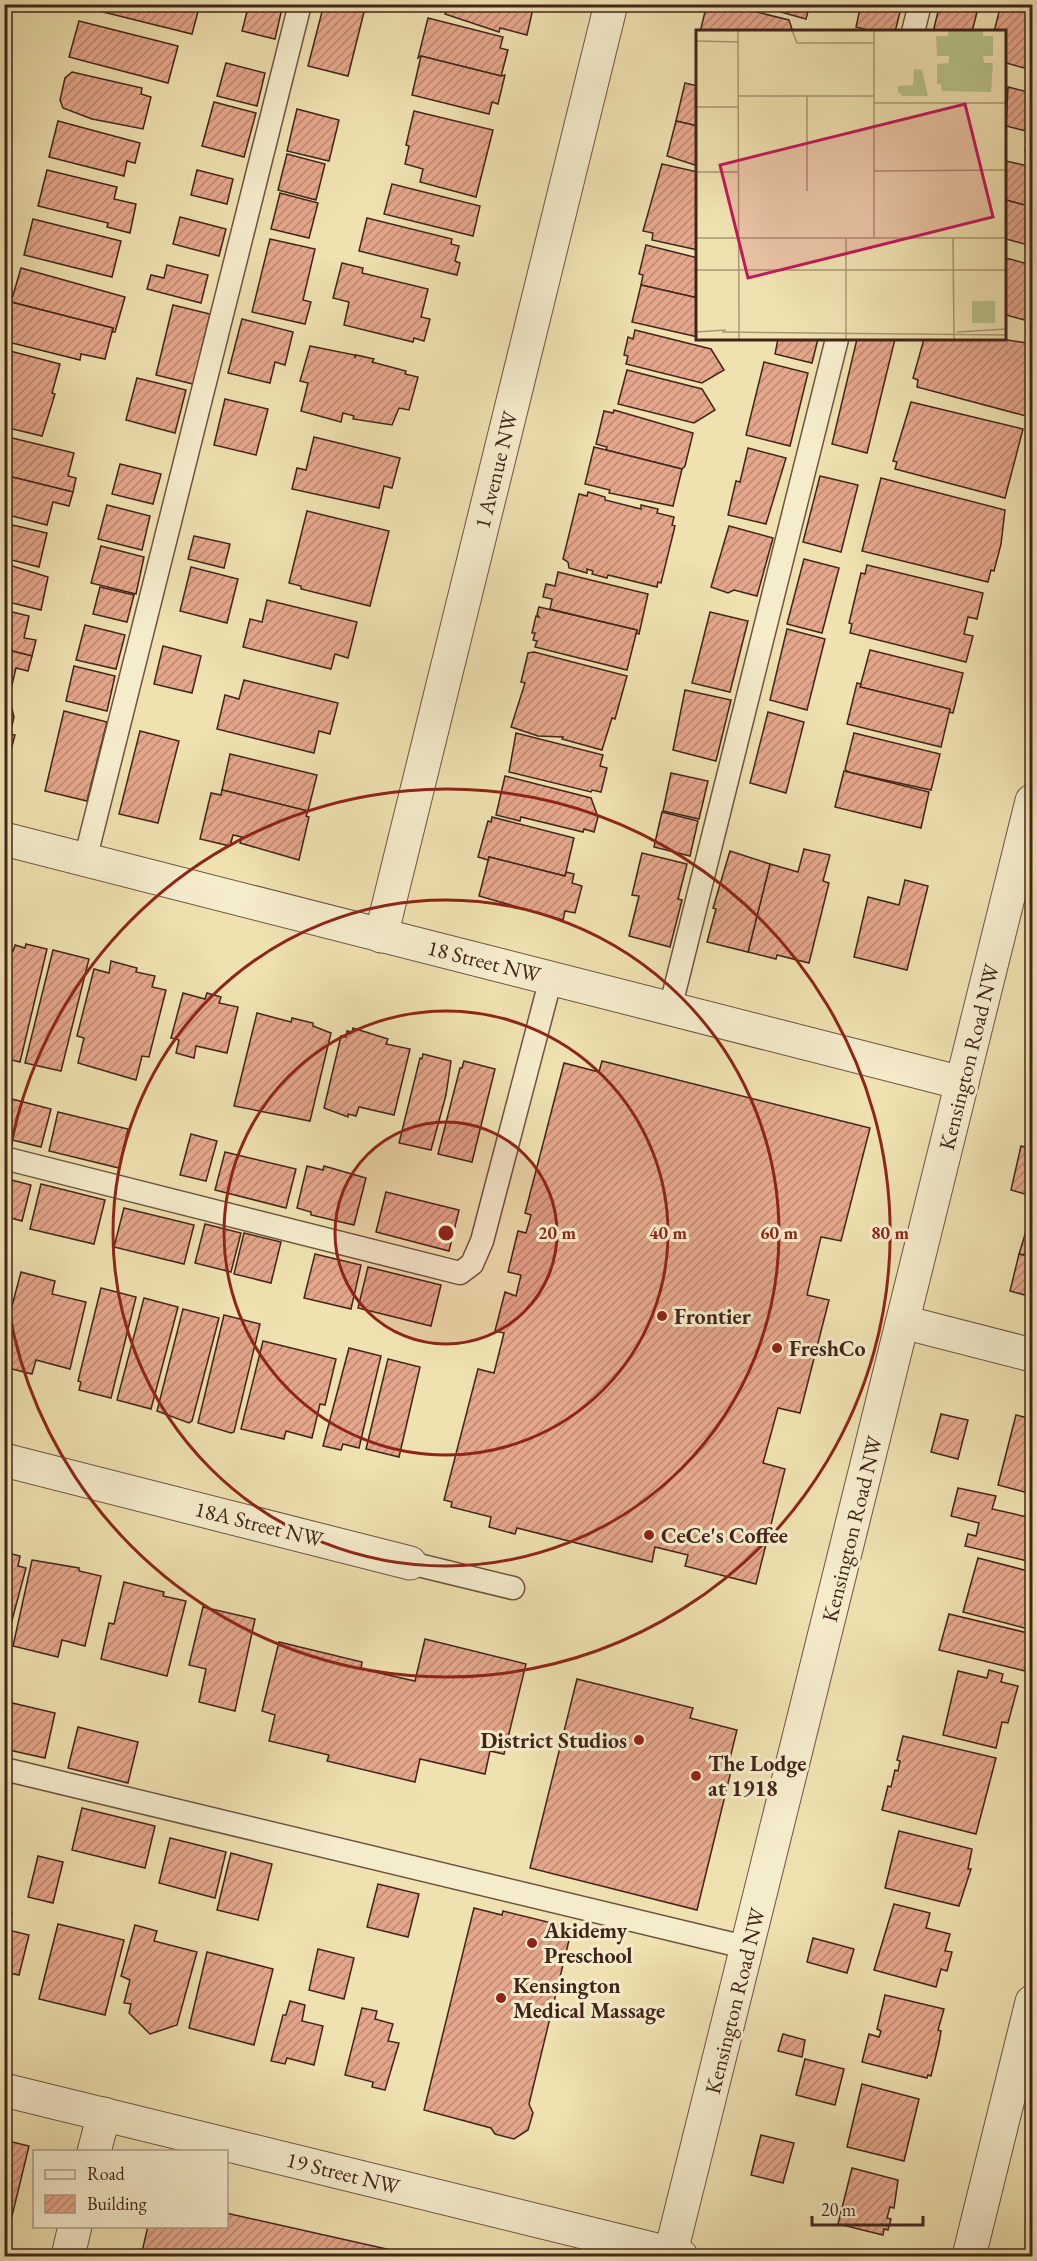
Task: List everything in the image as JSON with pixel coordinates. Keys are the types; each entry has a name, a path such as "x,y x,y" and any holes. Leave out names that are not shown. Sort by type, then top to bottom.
{"street":[{"name":"1 Avenue NW","path":"381,936 611,4"},
{"name":"Kensington Road NW","path":"674,2256 1032,801"},
{"name":"18 Street NW","path":"4,840 962,1083"},
{"path":"903,1322 1032,1355"},
{"name":"18A Street NW","path":"4,1460 410,1563"},
{"path":"969,2256 1032,2001"},
{"name":"19 Street NW","path":"4,2090 674,2256"},
{"path":"94,2150 104,2114"},
{"path":"68,2256 75,2228"}],"lane":[{"path":"85,860 300,4"},
{"path":"914,30 920,4"},
{"path":"670,1009 837,340"},
{"path":"4,1158 460,1273 472,1264 482,1241 552,978"},
{"name":"18A Street NW","path":"410,1563 513,1587"},
{"path":"4,1769 749,1948"}],"building":[{"path":"200,4 192,34 95,10 96,8 85,5"},
{"path":"249,4 283,4 275,39 242,31"},
{"path":"324,4 366,4 348,76 308,66"},
{"path":"448,4 534,4 527,35 500,28 499,32 445,14"},
{"path":"707,4 724,4 789,20 792,30 700,30"},
{"path":"752,4 810,4 806,19"},
{"path":"861,4 902,4 896,30 867,30 856,27"},
{"path":"940,4 979,4 972,30 934,30"},
{"path":"1001,4 1032,4 1032,70 1007,63 1007,30 994,30"},
{"path":"428,18 503,37 500,48 508,50 501,76 421,56 418,58"},
{"path":"79,21 178,46 168,83 69,57"},
{"path":"421,56 501,76 505,75 498,104 492,102 489,114 412,95"},
{"path":"226,63 265,73 257,106 217,96"},
{"path":"72,72 142,88 141,94 151,97 143,129 92,119 63,108 60,100 65,78"},
{"path":"685,83 696,86 696,126 676,121"},
{"path":"1008,87 1032,93 1032,152 1025,151 1030,132 1007,126"},
{"path":"214,102 256,113 244,157 202,146"},
{"path":"297,109 339,120 329,161 287,151"},
{"path":"414,111 493,130 476,197 420,182 423,169 405,164 409,146 406,145"},
{"path":"58,121 140,143 135,163 127,161 124,176 49,157"},
{"path":"676,121 696,126 696,165 667,156"},
{"path":"287,154 325,164 316,200 278,190"},
{"path":"1007,161 1032,167 1032,207 1007,200"},
{"path":"662,164 696,172 696,250 652,240 653,233 643,231"},
{"path":"47,170 117,187 114,199 136,204 130,233 107,227 108,223 38,206"},
{"path":"197,170 233,179 227,204 191,195"},
{"path":"392,184 480,206 473,236 384,214"},
{"path":"280,193 318,203 309,238 271,229"},
{"path":"1007,200 1032,207 1032,246 1007,239"},
{"path":"180,217 226,229 219,256 173,244"},
{"path":"367,218 452,239 451,244 459,246 455,261 460,263 457,275 359,251"},
{"path":"33,219 121,241 112,277 24,255"},
{"path":"270,239 315,249 303,300 311,302 305,324 252,312"},
{"path":"646,245 696,258 696,298 641,285 643,275 639,274"},
{"path":"1007,258 1032,265 1032,322 1007,315"},
{"path":"342,263 363,268 362,273 428,289 421,317 430,319 424,341 414,338 413,342 344,325 349,302 333,298"},
{"path":"167,265 208,275 201,303 147,289 151,275 164,278"},
{"path":"21,268 125,297 115,332 112,332 113,328 11,302"},
{"path":"641,285 696,298 696,337 632,322"},
{"path":"8,299 11,302 113,328 105,359 81,354 80,360 4,341 8,325 4,324 4,314"},
{"path":"173,305 210,314 193,384 156,375"},
{"path":"242,319 293,332 285,365 275,362 270,383 228,373"},
{"path":"635,330 711,349 724,370 702,383 626,364 628,356 624,355 628,337 633,339"},
{"path":"778,340 818,340 812,363 775,354"},
{"path":"857,340 895,340 867,453 832,444"},
{"path":"924,340 1007,340 1032,344 1032,389 1026,416 917,387 918,380 913,378"},
{"path":"310,346 355,355 355,358 356,355 374,359 372,362 406,371 405,374 418,377 409,410 399,408 392,425 353,419 354,416 343,413 341,422 301,411 308,383 300,381"},
{"path":"10,351 60,364 52,393 55,394 42,436 4,427 4,373"},
{"path":"764,362 808,373 790,446 746,435"},
{"path":"627,370 702,389 715,410 694,423 618,404"},
{"path":"137,378 186,390 175,433 126,420"},
{"path":"225,399 268,409 256,455 214,445"},
{"path":"911,402 1023,429 1005,498 895,469 897,462 893,461"},
{"path":"614,410 693,433 685,466 682,469 606,450 607,447 596,444 604,411 613,413"},
{"path":"4,436 74,453 68,476 76,478 73,492 4,475"},
{"path":"314,437 400,458 392,488 384,486 379,508 292,489 297,468 306,470"},
{"path":"594,447 682,469 673,506 609,493 610,490 585,484"},
{"path":"748,448 786,458 766,524 728,515 736,481 740,482"},
{"path":"120,464 161,474 153,504 112,494"},
{"path":"4,475 73,492 69,506 53,502 47,525 4,514"},
{"path":"820,476 858,485 841,552 803,542"},
{"path":"881,478 1005,510 1001,544 994,571 991,570 988,582 862,551"},
{"path":"588,492 605,497 605,500 641,509 641,505 658,509 657,513 674,517 672,525 675,526 661,583 658,582 657,587 608,575 607,578 592,574 593,571 587,569 587,573 569,568 568,562 563,559 579,494 587,496"},
{"path":"107,505 150,516 142,550 98,539"},
{"path":"307,511 389,531 370,606 301,589 301,586 289,583"},
{"path":"4,523 47,533 39,567 4,558"},
{"path":"729,526 773,538 757,596 734,590 728,593 711,587"},
{"path":"194,536 230,544 224,568 188,559"},
{"path":"101,546 144,557 136,594 91,583"},
{"path":"804,559 839,568 822,633 787,624"},
{"path":"6,564 48,577 41,610 4,601"},
{"path":"867,565 983,593 977,619 968,617 964,634 973,636 966,662 850,633 852,624 849,623 861,573 865,574"},
{"path":"191,567 238,579 227,623 180,611"},
{"path":"558,572 648,594 639,634 636,633 637,630 550,609 552,599 543,597 546,584 555,586"},
{"path":"100,587 134,595 127,622 93,614"},
{"path":"267,600 357,622 348,658 335,654 331,669 243,647 250,619 262,622"},
{"path":"539,607 637,630 627,670 535,647 537,641 533,640 535,633 532,633 536,616 539,617 537,614"},
{"path":"4,610 29,616 24,638 36,640 32,656 4,649"},
{"path":"710,612 748,621 730,692 692,683"},
{"path":"85,625 125,635 116,669 76,660"},
{"path":"787,629 825,639 807,710 770,700"},
{"path":"163,646 201,656 192,693 154,684"},
{"path":"4,649 32,656 28,671 16,668 11,689 4,688"},
{"path":"870,650 963,673 953,713 949,712 950,709 860,687"},
{"path":"534,652 627,676 615,719 612,718 602,750 562,739 563,737 538,736 511,727 525,683 521,682 528,653"},
{"path":"74,666 115,676 107,711 66,701"},
{"path":"244,680 338,703 330,734 319,731 314,753 217,729 225,695 239,699"},
{"path":"857,683 861,684 860,687 950,709 941,747 847,724"},
{"path":"685,690 731,700 716,761 673,750"},
{"path":"4,698 11,705 14,717 9,738 4,737"},
{"path":"64,711 107,722 87,801 45,791"},
{"path":"768,712 804,722 786,793 750,783"},
{"path":"140,731 179,741 158,823 119,814"},
{"path":"516,733 603,755 600,766 607,768 601,792 592,790 591,792 509,772"},
{"path":"854,733 940,754 931,790 848,772 845,769"},
{"path":"10,734 15,735 4,776 4,737 9,738"},
{"path":"230,754 317,775 308,811 222,790"},
{"path":"844,771 929,792 921,828 835,807"},
{"path":"671,773 708,781 699,819 663,811"},
{"path":"505,776 591,798 598,817 594,832 584,829 583,832 521,817 520,821 496,815"},
{"path":"222,790 308,811 306,816 309,817 299,860 240,843 242,837 233,835 230,846 200,839 211,793 221,795"},
{"path":"662,812 698,821 690,856 654,847"},
{"path":"492,817 574,838 565,876 489,857 488,860 478,857 488,821 491,822"},
{"path":"804,849 830,855 823,881 829,883 809,963 777,955 776,959 748,952 770,864 798,872"},
{"path":"730,851 770,864 748,952 707,942 716,909 713,908"},
{"path":"642,853 687,864 678,899 682,900 670,947 629,936 639,896 632,895"},
{"path":"489,857 565,876 566,872 574,874 572,883 582,886 575,913 565,911 563,920 479,896"},
{"path":"905,880 928,886 907,970 854,957 868,897 899,905"},
{"path":"26,944 47,949 20,1062 4,1058 4,968 9,950 13,951 15,945 25,948"},
{"path":"53,950 89,959 61,1071 25,1063"},
{"path":"111,961 137,968 136,972 155,976 152,987 166,990 149,1057 142,1056 136,1080 78,1063 84,1038 77,1036 94,969 109,973"},
{"path":"183,993 205,999 207,993 221,997 219,1003 238,1007 227,1053 196,1046 194,1058 176,1053 179,1040 171,1038"},
{"path":"257,1013 291,1022 292,1018 313,1023 313,1026 331,1033 310,1121 234,1106"},
{"path":"353,1028 388,1039 386,1044 410,1049 394,1115 359,1107 356,1116 348,1114 348,1117 324,1108 341,1036 346,1037 347,1031 352,1032"},
{"path":"423,1054 451,1061 446,1095 431,1150 399,1143 420,1058 422,1059"},
{"path":"464,1061 495,1069 472,1162 438,1154 460,1068"},
{"name":"Frontier","path":"602,1061 870,1128 841,1241 821,1237 807,1295 829,1300 800,1413 778,1408 763,1463 785,1469 756,1584 685,1566 688,1555 655,1547 652,1562 517,1528 515,1534 489,1527 491,1517 451,1507 452,1502 444,1500 478,1369 494,1373 504,1333 495,1331 505,1292 516,1296 521,1275 508,1272 518,1231 526,1233 531,1215 525,1213 564,1063 599,1072"},
{"path":"4,1097 51,1109 41,1147 4,1138"},
{"path":"58,1112 128,1129 119,1168 49,1151"},
{"path":"191,1134 217,1141 206,1181 180,1175"},
{"path":"1021,1146 1032,1149 1032,1196 1011,1190"},
{"path":"225,1152 296,1169 286,1208 215,1190"},
{"path":"307,1166 323,1170 324,1166 366,1178 354,1225 311,1215 311,1212 297,1208"},
{"path":"4,1178 31,1185 22,1221 11,1218 9,1226 4,1225"},
{"path":"41,1184 105,1200 94,1244 30,1229"},
{"path":"386,1192 459,1210 449,1251 376,1232"},
{"path":"124,1208 194,1225 184,1264 114,1247"},
{"path":"1032,1215 1032,1257 1019,1254"},
{"path":"205,1224 241,1233 231,1272 195,1263"},
{"path":"244,1233 281,1242 271,1283 234,1274"},
{"path":"315,1254 361,1265 351,1309 304,1298"},
{"path":"1019,1254 1032,1257 1032,1297 1010,1291"},
{"path":"4,1264 9,1265 6,1277 10,1278 6,1295"},
{"path":"368,1267 441,1285 431,1326 358,1308"},
{"path":"21,1272 55,1281 52,1294 86,1302 70,1369 36,1360 32,1374 4,1367 4,1336"},
{"path":"101,1288 136,1297 111,1398 79,1390 81,1382 78,1381"},
{"path":"144,1298 178,1307 151,1409 117,1400"},
{"path":"183,1309 219,1318 192,1421 189,1423 157,1411"},
{"path":"224,1315 260,1324 234,1432 231,1433 198,1423"},
{"path":"263,1341 336,1359 325,1405 320,1404 312,1438 286,1431 284,1439 241,1429"},
{"path":"349,1348 381,1356 359,1448 343,1444 341,1450 323,1446"},
{"path":"388,1359 420,1367 399,1457 366,1449"},
{"path":"941,1414 968,1420 958,1459 931,1452"},
{"path":"1016,1415 1032,1419 1032,1494 998,1485"},
{"path":"958,1488 996,1496 992,1509 1032,1518 1032,1562 965,1546 968,1534 976,1536 979,1523 951,1516"},
{"path":"4,1552 20,1556 18,1566 26,1568 4,1650"},
{"path":"978,1558 1032,1572 1032,1630 963,1612"},
{"path":"32,1560 79,1568 79,1571 101,1576 85,1646 62,1640 58,1657 13,1646"},
{"path":"124,1582 164,1592 163,1596 186,1601 167,1676 101,1659 109,1623 114,1624"},
{"path":"203,1607 255,1619 235,1711 199,1702 206,1669 189,1665"},
{"path":"949,1614 1032,1634 1032,1657 1029,1672 939,1650"},
{"path":"425,1639 526,1664 504,1754 490,1751 485,1774 420,1759 415,1782 327,1761 329,1755 269,1741 275,1715 262,1711 279,1642 362,1662 361,1669 415,1681"},
{"path":"989,1670 1003,1674 1001,1682 1018,1686 1008,1723 1002,1722 996,1748 943,1735 958,1671 987,1678"},
{"path":"577,1679 693,1708 690,1718 737,1730 728,1766 732,1767 697,1910 530,1868"},
{"path":"4,1701 55,1713 45,1758 4,1749"},
{"path":"78,1727 138,1742 128,1783 68,1768"},
{"path":"903,1736 996,1758 976,1834 882,1810 888,1786 891,1787 895,1770 898,1771 900,1761 897,1760"},
{"path":"82,1808 155,1826 145,1868 72,1850"},
{"path":"899,1831 972,1849 968,1869 971,1869 959,1906 885,1888"},
{"path":"170,1838 226,1852 215,1898 159,1883"},
{"path":"231,1853 272,1864 258,1920 217,1910"},
{"path":"38,1856 63,1862 53,1903 28,1897"},
{"path":"378,1884 419,1894 408,1937 367,1927"},
{"path":"894,1904 930,1913 926,1928 950,1934 945,1951 952,1952 947,1971 941,1969 936,1987 874,1970"},
{"path":"474,1908 502,1915 503,1911 572,1928 529,2104 533,2113 528,2130 514,2139 495,2134 491,2128 424,2110"},
{"path":"4,1911 12,1913 8,1930 29,1935 19,1975 4,1972"},
{"path":"58,1924 124,1940 105,2015 39,1999"},
{"path":"135,1925 157,1931 154,1941 197,1952 177,2025 150,2034 129,2013 131,2004 124,2003 130,1980 121,1976"},
{"path":"813,1938 854,1949 847,1973 807,1962"},
{"path":"318,1949 354,1958 344,1999 309,1990"},
{"path":"207,1952 273,1969 254,2045 189,2028"},
{"path":"885,1995 944,2009 938,2030 941,2031 931,2076 928,2075 927,2078 862,2062 869,2034 879,2037 881,2031 877,2029"},
{"path":"290,2001 305,2005 302,2021 323,2026 314,2065 287,2058 285,2064 271,2061 283,2015 286,2015"},
{"path":"362,2008 377,2011 375,2019 393,2024 388,2041 399,2043 385,2090 372,2087 373,2082 345,2075"},
{"path":"783,2034 805,2040 802,2057 778,2051"},
{"path":"805,2059 844,2069 835,2105 796,2095"},
{"path":"862,2084 919,2099 904,2161 847,2147"},
{"path":"761,2135 794,2143 783,2183 751,2175"},
{"path":"4,2140 29,2146 4,2249"},
{"path":"852,2168 898,2180 894,2208 890,2207 887,2218 891,2219 888,2230 884,2229 883,2235 838,2224"},
{"path":"228,2213 414,2256 141,2256 148,2228 228,2228"}],"place":[{"name":"Frontier","path":"662,1316"},
{"name":"FreshCo","path":"777,1348"},
{"name":"CeCe's Coffee","path":"649,1535"},
{"name":"District Studios","path":"639,1740"},
{"name":"The Lodge at 1918","path":"696,1776"},
{"name":"Akidemy Preschool","path":"532,1943"},
{"name":"Kensington Medical Massage","path":"501,1998"}]}
